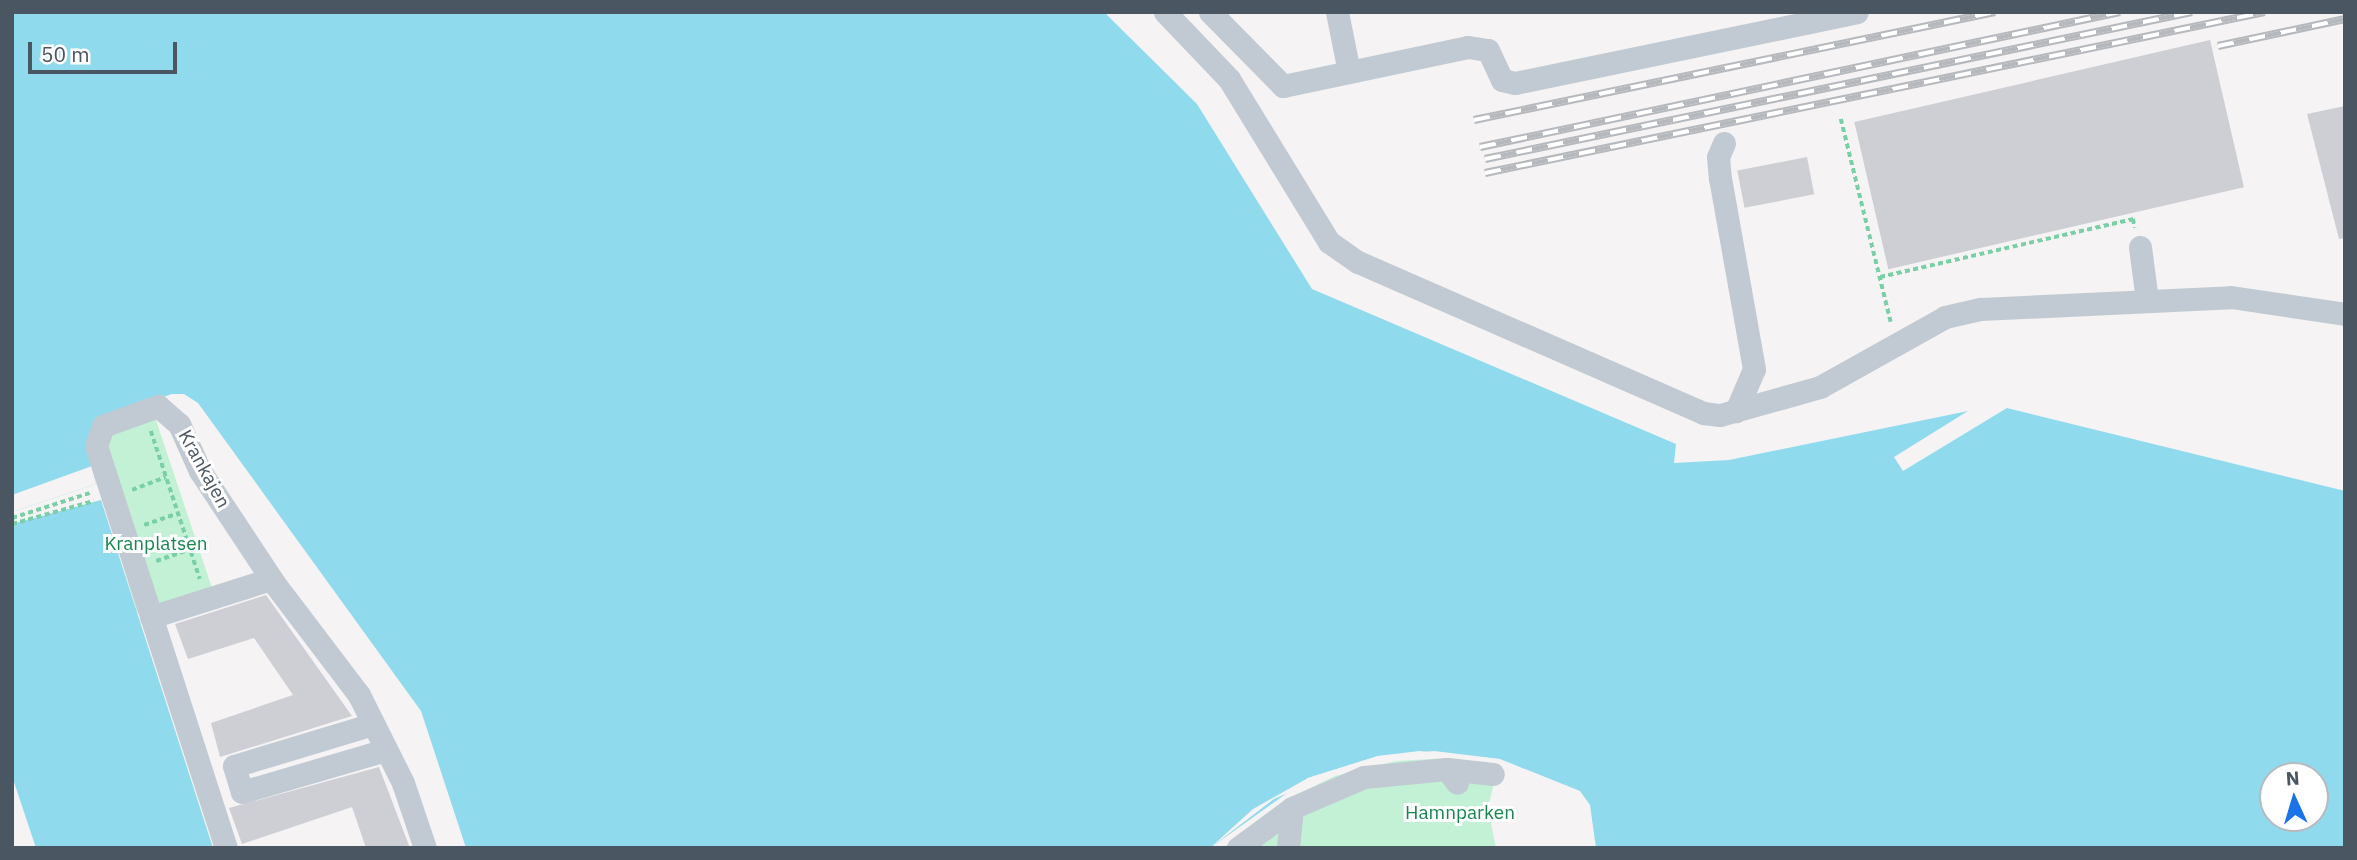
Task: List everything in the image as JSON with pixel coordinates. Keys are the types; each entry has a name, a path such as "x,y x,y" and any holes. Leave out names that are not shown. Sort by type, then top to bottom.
{"street":[{"path":"1166,12 1229,79 1329,242 1358,262 1703,413 1736,411 1820,387 1945,317 1981,309 2231,297 2345,314"},
{"path":"1210,12 1283,86 1468,47 1488,50 1502,80 1515,83 1857,12"},
{"path":"1337,12 1349,72"},
{"path":"1724,143 1718,157 1720,178 1754,369 1736,411"},
{"path":"2140,247 2147,300"},
{"name":"Krankajen","path":"226,848 96,446 103,426 158,406 179,424 201,471 271,579 359,695 386,750 425,848"},
{"path":"151,617 271,579"},
{"path":"373,724 234,766 242,792 386,750"},
{"path":"1238,848 1292,808 1364,777 1493,774"},
{"path":"1288,848 1292,808"}],"path":[{"path":"1841,119 1896,345"},
{"path":"1880,277 2133,219 2140,247"},
{"path":"150,429 202,586"},
{"path":"162,466 170,464"},
{"path":"12,518 166,477"},
{"path":"124,532 178,513"},
{"path":"135,569 190,549"}],"green space":[{"name":"Kranplatsen","path":"150,402 212,588 137,613 89,449"},
{"name":"Hamnparken","path":"1449,758 1498,765 1488,808 1496,848 1223,848 1285,800 1335,776 1396,761"}],"water":[{"path":"12,12 1104,12 1197,104 1312,289 1676,444 1674,463 1729,460 1968,411 1894,457 1903,471 2007,408 2345,491 2345,848 1596,848 1590,805 1580,791 1500,759 1434,751 1378,756 1308,778 1210,848 466,848 421,711 198,403 184,394 172,394 101,419 89,449 96,484 12,512"},
{"path":"101,500 213,848 36,848 12,776 12,524"}],"pier":[{"path":"92,466 96,484 12,512 12,495"},
{"path":"1419,751 1500,759 1419,755 1347,767 1274,799 1210,848 1253,809 1308,778 1378,756"}],"building":[{"path":"2210,40 2244,187 1888,269 1854,122"},
{"path":"2345,106 2345,238 2339,239 2307,114"},
{"path":"1807,157 1814,194 1745,208 1737,171"},
{"path":"266,595 352,716 220,757 211,723 293,695 254,638 188,659 175,624"},
{"path":"379,767 410,848 366,848 352,807 242,844 229,808"}],"railway":[{"path":"1474,120 1995,12"},
{"path":"1480,147 2120,12"},
{"path":"1485,159 2192,12"},
{"path":"1485,173 2265,12"},
{"path":"2218,46 2345,19"}]}
